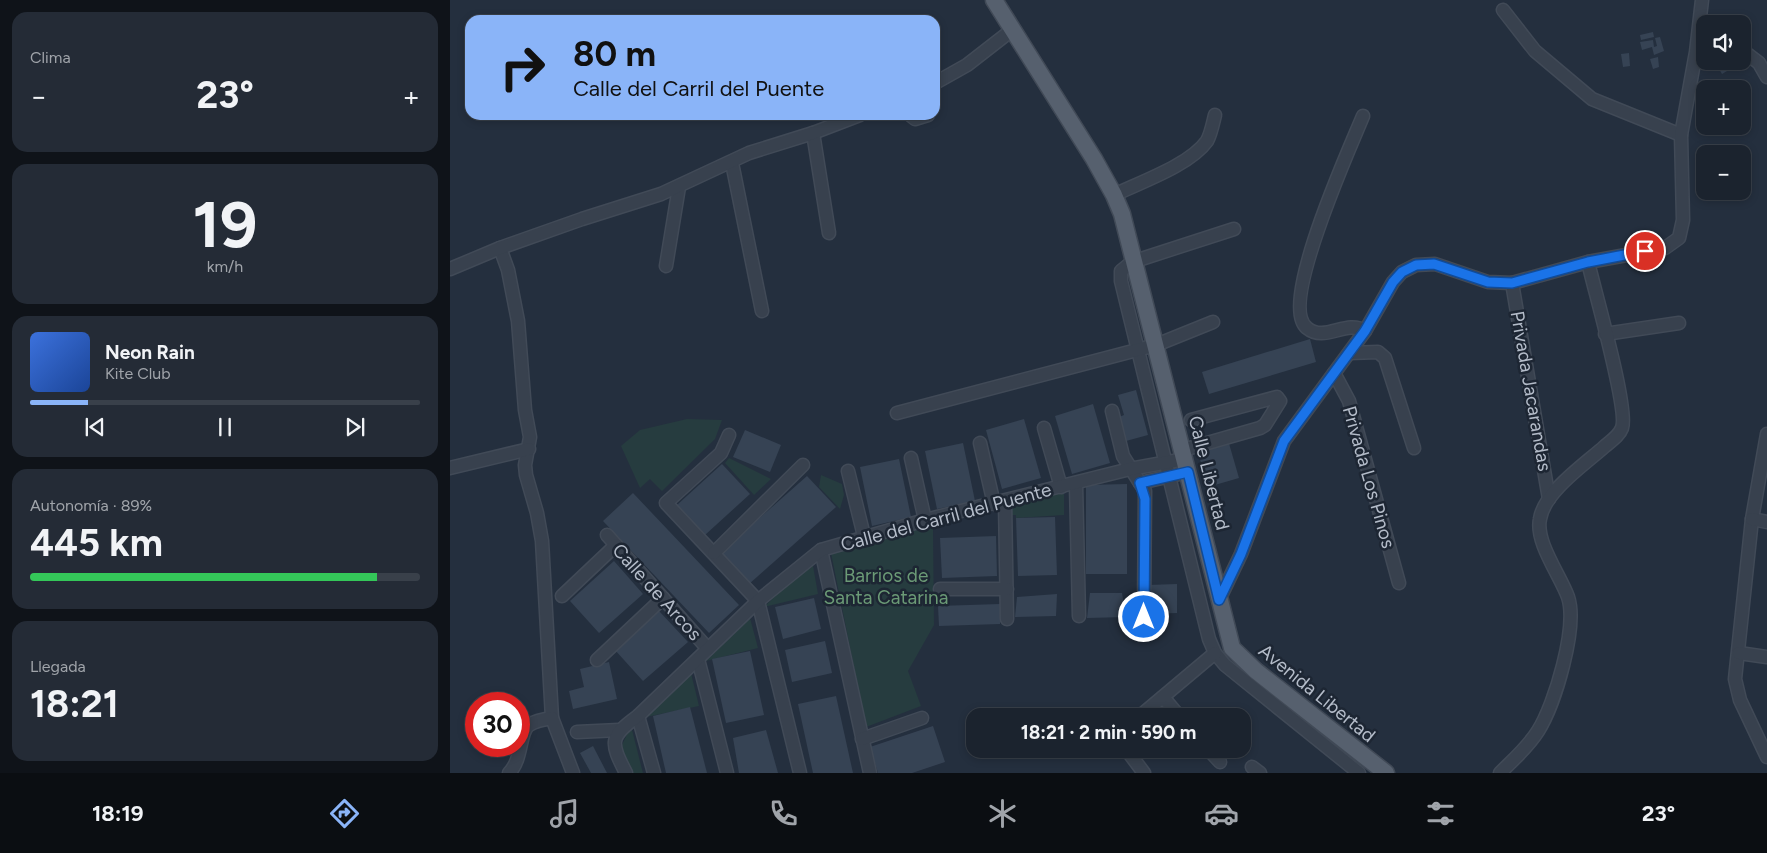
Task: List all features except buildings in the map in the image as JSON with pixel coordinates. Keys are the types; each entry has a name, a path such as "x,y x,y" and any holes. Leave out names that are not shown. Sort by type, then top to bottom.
{"main road":[{"name":"Calle Libertad","path":"994,0 1114,195 1127,231 1132,262 1156,345 1229,640"},
{"name":"Avenida Libertad","path":"1229,640 1236,653 1250,665 1386,773"}],"street":[{"path":"1701,15 1702,0"},
{"path":"1503,10 1535,51 1592,99 1681,135"},
{"path":"940,80 966,65 1012,30"},
{"path":"1751,57 1759,63 1767,77"},
{"path":"1219,600 1241,554 1284,441 1365,331 1393,282 1402,272 1416,265 1444,266 1488,282 1512,283 1588,262 1665,248 1680,238 1683,220 1681,135 1696,69"},
{"path":"1114,195 1187,159 1208,139 1215,115"},
{"path":"1363,116 1318,225 1302,286 1299,309 1302,322 1313,332 1328,333 1351,326 1365,331"},
{"path":"450,269 500,248 679,187 732,163 749,153 847,120"},
{"path":"813,133 829,233"},
{"path":"732,163 762,311"},
{"path":"666,266 679,187"},
{"path":"1234,229 1132,262 1121,271 1121,281 1209,639 1215,653 1225,665 1359,773"},
{"path":"500,248 508,270 518,320 525,410 530,437 525,466 538,513 542,541 552,718 573,773"},
{"path":"1500,773 1528,745 1539,729 1559,680 1566,645 1571,607 1540,530 1540,519 1549,499 1622,429 1624,420 1620,394 1588,262"},
{"name":"Privada Jacarandas","path":"1512,283 1549,499"},
{"path":"897,413 1156,345 1213,322"},
{"path":"1605,334 1679,323"},
{"path":"1349,353 1378,352 1385,358 1414,448"},
{"name":"Privada Los Pinos","path":"1334,373 1349,401 1399,583"},
{"path":"1140,483 1170,476 1185,460 1260,428 1265,425 1280,401 1277,397 1191,420"},
{"path":"1112,411 1123,456 1140,483 1145,499 1144,617"},
{"path":"1044,428 1061,487"},
{"path":"1767,434 1752,519 1736,667 1736,689 1767,756"},
{"path":"729,435 721,453 666,503 758,601 800,773"},
{"path":"980,443 1000,502 1007,589 1007,619"},
{"path":"450,468 528,449"},
{"path":"911,458 925,520"},
{"name":"Calle del Carril del Puente","path":"619,730 638,716 758,601 821,550 864,536 925,520 1076,484 1130,469 1166,461 1185,460"},
{"path":"714,553 803,465"},
{"path":"848,471 864,536"},
{"path":"1076,484 1079,616"},
{"path":"1752,519 1767,522"},
{"name":"Calle de Arcos","path":"607,535 708,649"},
{"path":"562,596 616,545"},
{"path":"821,550 870,773"},
{"path":"940,589 1007,589"},
{"path":"597,660 663,598"},
{"path":"1150,708 1215,653"},
{"path":"1739,653 1767,657"},
{"path":"698,659 727,773"},
{"path":"1163,697 1172,708"},
{"path":"638,716 654,773"},
{"path":"509,773 520,755 525,729 528,725 552,718"},
{"path":"862,739 922,718"},
{"path":"577,732 619,730 613,743 626,773"},
{"path":"1133,758 1144,773"},
{"path":"1216,758 1220,762"}],"green space":[{"path":"687,419 722,420 715,439 662,491 650,479 640,488 621,446 640,430"},
{"path":"729,458 771,479 754,495 725,463"},
{"path":"821,475 842,484 844,495 840,509 819,487"},
{"path":"1064,492 1064,515 1016,518 1016,515 1009,515 1009,505"},
{"name":"Barrios de Santa Catarina","path":"933,527 934,625 908,671 921,706 866,727 830,548"},
{"path":"812,560 818,594 764,607"},
{"path":"750,618 758,648 706,661"},
{"path":"691,673 699,706 646,717"},
{"path":"631,726 643,773 633,773 621,747"}],"route":[{"path":"1144,617 1145,499 1140,483 1188,472 1219,600 1241,554 1284,441 1365,331 1393,282 1402,272 1416,265 1434,264 1488,282 1501,284 1512,283 1588,262 1645,251"}]}
